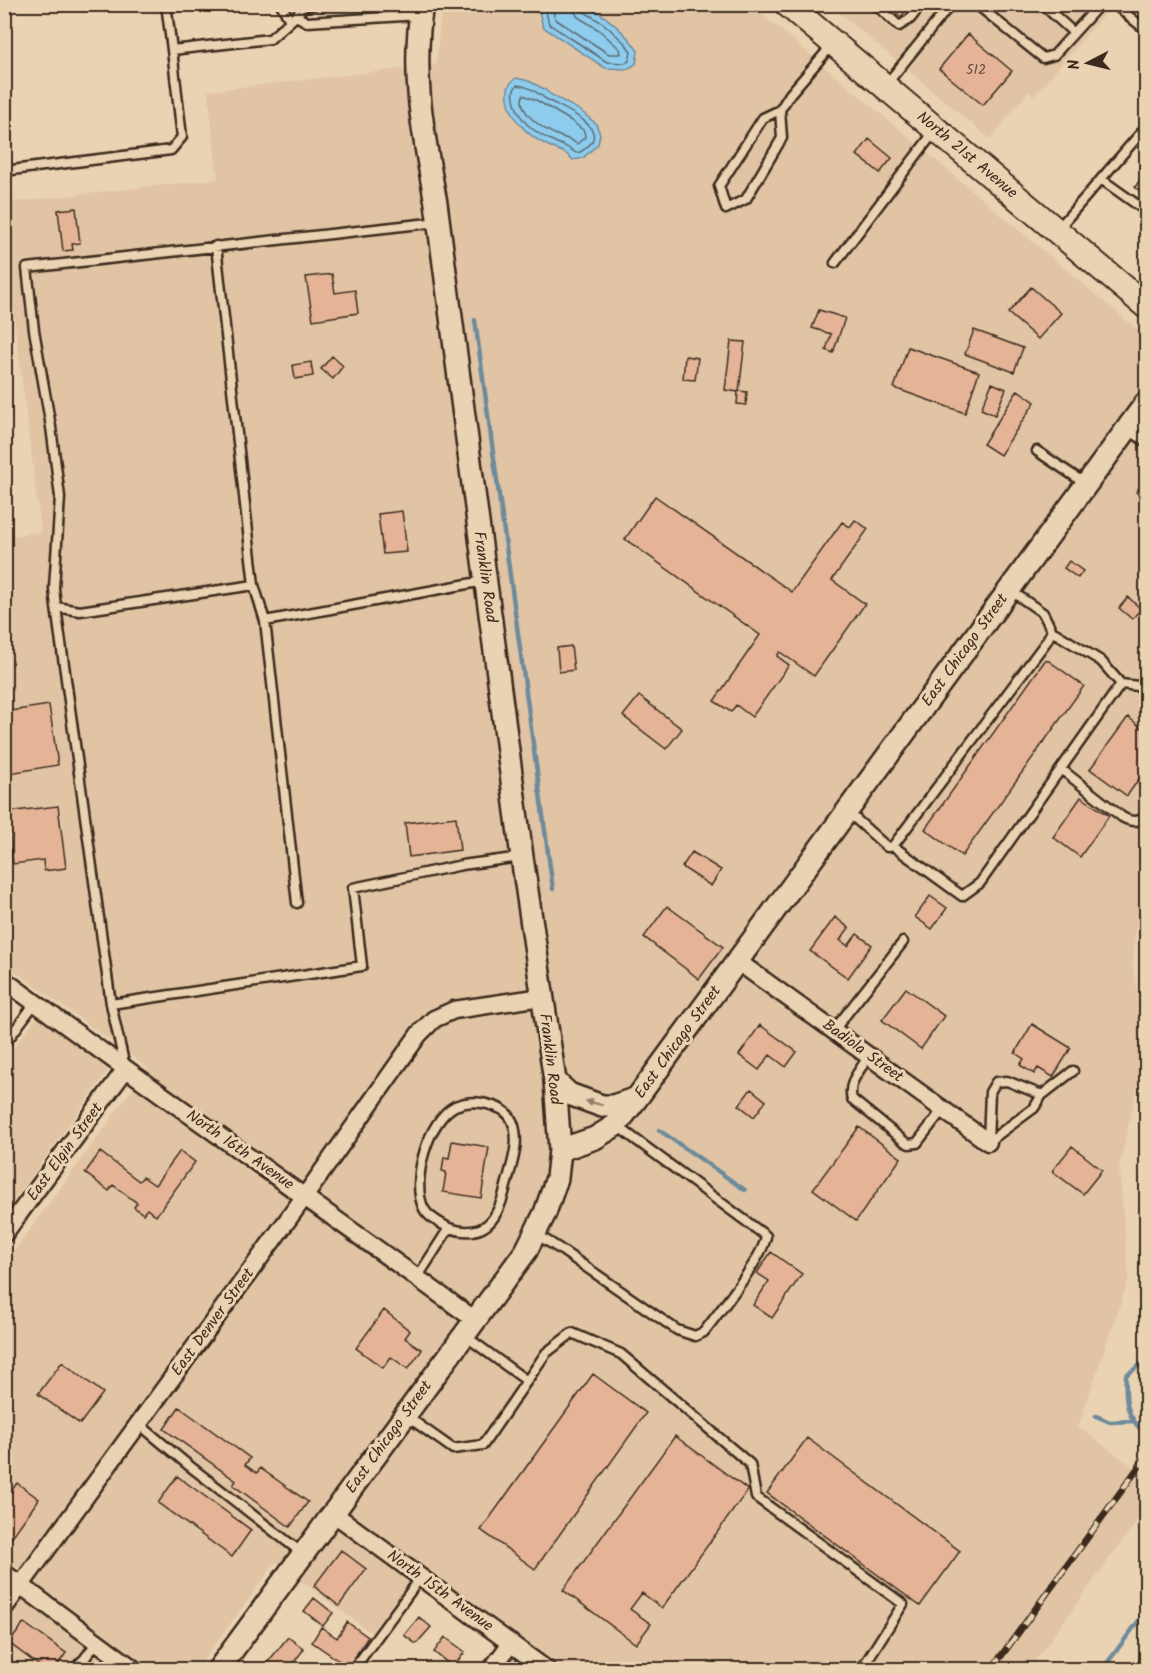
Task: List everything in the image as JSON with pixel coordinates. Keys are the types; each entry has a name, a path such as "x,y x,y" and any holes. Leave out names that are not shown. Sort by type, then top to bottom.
{"main road":[{"name":"North 21st Avenue","path":"787,4 1146,306"}],"street":[{"name":"Franklin Road","path":"421,10 416,54 417,87 438,222 522,856 555,1081 560,1150"},
{"name":"East Chicago Street","path":"218,1670 536,1234 557,1178 560,1150 595,1138 616,1125 1146,403"},
{"name":"Badiola Street","path":"737,961 988,1142"},
{"name":"North 16th Avenue","path":"4,981 417,1278 469,1328"},
{"name":"East Denver Street","path":"4,1608 305,1196 419,1034 434,1019 454,1010 542,997"},
{"name":"East Elgin Street","path":"4,1234 125,1070"},
{"path":"555,1081 569,1094 603,1106 613,1106 637,1098"},
{"name":"North 15th Avenue","path":"333,1513 547,1670"},
{"path":"4,1573 135,1670"},
{"path":"491,1670 511,1642"}],"lane":[{"path":"4,171 171,150 182,137 166,4"},
{"path":"281,4 293,18 307,22 421,10"},
{"path":"172,50 270,39 304,6 316,4"},
{"path":"875,4 899,26 910,19 922,4"},
{"path":"885,86 951,4"},
{"path":"1042,4 1074,33"},
{"path":"977,5 1043,58 1054,55 1100,4"},
{"path":"1114,4 1146,30"},
{"path":"780,110 782,138 746,200 726,209 719,186 763,118 780,110 790,94 834,43"},
{"path":"1057,231 1146,127"},
{"path":"835,263 937,130"},
{"path":"1101,179 1146,211"},
{"path":"125,1070 111,1004 56,607 54,588 60,497 51,427 34,330 27,268 438,222"},
{"path":"216,246 255,585 265,621 297,903"},
{"path":"1128,429 1146,442"},
{"path":"1037,451 1087,484"},
{"path":"265,621 486,581"},
{"path":"56,607 80,611 255,585"},
{"path":"1010,590 1043,613 1052,631 1101,662 1121,684 1138,686 1146,693"},
{"path":"847,811 887,847 893,846 1052,631"},
{"path":"893,846 962,896 980,883 1121,684"},
{"path":"1061,769 1130,821 1141,821 1146,816"},
{"path":"111,1004 362,966 353,888 462,865 522,856"},
{"path":"834,1030 903,942"},
{"path":"4,1045 35,1003"},
{"path":"869,1056 850,1085 849,1091 852,1099 905,1142 917,1143 943,1109"},
{"path":"988,1142 1034,1108 1042,1095 1073,1071"},
{"path":"988,1142 990,1092 996,1082 1007,1081 1042,1095"},
{"path":"480,1102 500,1108 510,1117 516,1151 500,1209 491,1221 477,1231 463,1233 449,1228 424,1210 420,1196 418,1180 424,1154 435,1126 443,1115 466,1103 480,1102"},
{"path":"536,1234 560,1248 669,1325 695,1336 704,1332 752,1264 766,1242 766,1236 616,1125"},
{"path":"417,1278 449,1228"},
{"path":"469,1328 527,1381"},
{"path":"405,1415 453,1449 483,1445 546,1353 572,1333 621,1354 750,1464 756,1497 903,1604 861,1670"},
{"path":"139,1424 303,1554"},
{"path":"353,1670 421,1577"},
{"path":"73,1670 97,1642"}],"shaded area":[{"path":"1101,4 1108,10 1034,96 1028,92 990,139 830,5"},
{"path":"444,5 751,5 1146,337 1146,898 1135,930 1133,967 1146,1048 1119,1168 1129,1278 1078,1427 1146,1476 1146,1509 1029,1669 563,1669 422,1565 373,1634 276,1562 197,1669 5,1669 5,1623 35,1581 5,1559 5,1264 148,1068 5,964 5,537 41,532 5,245 5,203 218,179 208,91 436,65 440,20"},
{"path":"37,1016 110,1068 5,1213 5,1060"}],"water":[{"path":"578,4 598,12 614,24 634,45 638,51 636,64 627,69 605,68 543,27 539,5"},
{"path":"516,78 529,81 581,111 596,124 600,134 598,144 583,158 573,160 530,135 513,115 510,107 508,89"}],"building":[{"path":"887,4 911,4 901,17"},
{"path":"968,34 1012,71 983,105 939,69"},
{"path":"869,139 892,158 880,173 857,155"},
{"path":"1146,171 1146,196 1135,187"},
{"path":"76,208 80,243 72,244 73,250 63,251 58,210"},
{"path":"332,274 335,293 355,290 358,313 313,320 306,277"},
{"path":"1031,287 1061,313 1038,339 1008,313"},
{"path":"819,310 845,318 833,353 826,350 831,334 812,328"},
{"path":"974,330 1023,348 1014,372 965,354"},
{"path":"731,341 745,342 739,391 747,392 746,405 737,404 738,392 725,390"},
{"path":"908,347 979,372 965,413 894,388"},
{"path":"332,356 343,366 333,379 321,369"},
{"path":"685,356 698,358 695,380 683,379"},
{"path":"311,362 313,376 295,379 293,365"},
{"path":"992,383 1006,389 995,415 981,409"},
{"path":"1018,390 1035,402 1000,455 983,444"},
{"path":"1146,478 1146,500 1136,492"},
{"path":"655,496 792,592 842,522 850,527 855,520 868,529 832,580 865,604 814,676 780,652 777,656 789,665 752,717 736,705 731,712 714,701 760,635 625,539"},
{"path":"402,511 407,552 383,554 378,514"},
{"path":"1069,561 1083,571 1078,578 1064,568"},
{"path":"1128,597 1141,609 1132,619 1119,608"},
{"path":"571,646 574,670 559,672 557,648"},
{"path":"1046,659 1084,686 962,856 925,829"},
{"path":"639,696 682,729 666,749 623,716"},
{"path":"49,705 58,765 10,773 4,735 4,712"},
{"path":"1128,717 1146,731 1146,769 1127,796 1090,769"},
{"path":"1081,797 1109,816 1080,857 1053,837"},
{"path":"58,806 66,868 44,871 43,860 13,864 7,812"},
{"path":"456,817 460,850 409,857 405,823"},
{"path":"692,852 721,870 711,886 682,867"},
{"path":"930,896 947,908 932,929 915,917"},
{"path":"667,906 723,947 699,979 644,937"},
{"path":"835,917 849,928 840,940 848,946 857,934 872,945 848,978 810,951"},
{"path":"906,988 944,1016 921,1049 882,1020"},
{"path":"1032,1024 1071,1048 1053,1077 1038,1068 1034,1074 1020,1065 1024,1059 1015,1053"},
{"path":"760,1025 797,1052 786,1067 770,1055 759,1070 739,1055"},
{"path":"751,1089 766,1101 754,1117 739,1105"},
{"path":"859,1127 901,1158 856,1221 813,1189"},
{"path":"452,1141 489,1147 481,1198 443,1192 446,1172 442,1171 444,1157 449,1158"},
{"path":"1072,1146 1102,1170 1083,1194 1052,1171"},
{"path":"180,1151 195,1162 156,1216 147,1209 143,1214 134,1207 137,1203 113,1185 109,1191 85,1173 100,1152 139,1181 143,1177 155,1185"},
{"path":"771,1252 802,1274 772,1318 753,1305 769,1281 757,1273"},
{"path":"384,1310 410,1331 405,1338 422,1350 408,1369 391,1357 383,1368 356,1348"},
{"path":"62,1362 103,1393 80,1424 38,1394"},
{"path":"593,1374 646,1413 535,1569 481,1530"},
{"path":"179,1407 250,1458 245,1465 257,1473 260,1468 308,1502 290,1527 233,1485 236,1481 164,1429"},
{"path":"675,1436 748,1490 662,1608 642,1593 630,1609 651,1624 636,1644 563,1590"},
{"path":"807,1438 960,1551 920,1606 767,1493"},
{"path":"177,1476 251,1530 232,1557 158,1503"},
{"path":"17,1483 39,1499 9,1541 4,1538 4,1501"},
{"path":"341,1550 366,1569 339,1606 314,1586"},
{"path":"314,1598 333,1613 323,1626 304,1611"},
{"path":"419,1617 431,1627 416,1644 404,1635"},
{"path":"347,1622 368,1637 348,1667 312,1642 321,1627 337,1638"},
{"path":"24,1623 66,1653 54,1670 45,1670 9,1643"},
{"path":"288,1637 304,1649 288,1670 263,1668"},
{"path":"445,1637 465,1652 453,1667 434,1652"}],"waterway":[{"path":"475,320 553,889"},
{"path":"659,1130 745,1190"},
{"path":"1146,1361 1126,1375 1126,1400 1130,1414 1146,1434"},
{"path":"1096,1416 1110,1422 1134,1421"},
{"path":"1102,1670 1146,1611"}],"railway":[{"path":"991,1670 1146,1457"}]}
